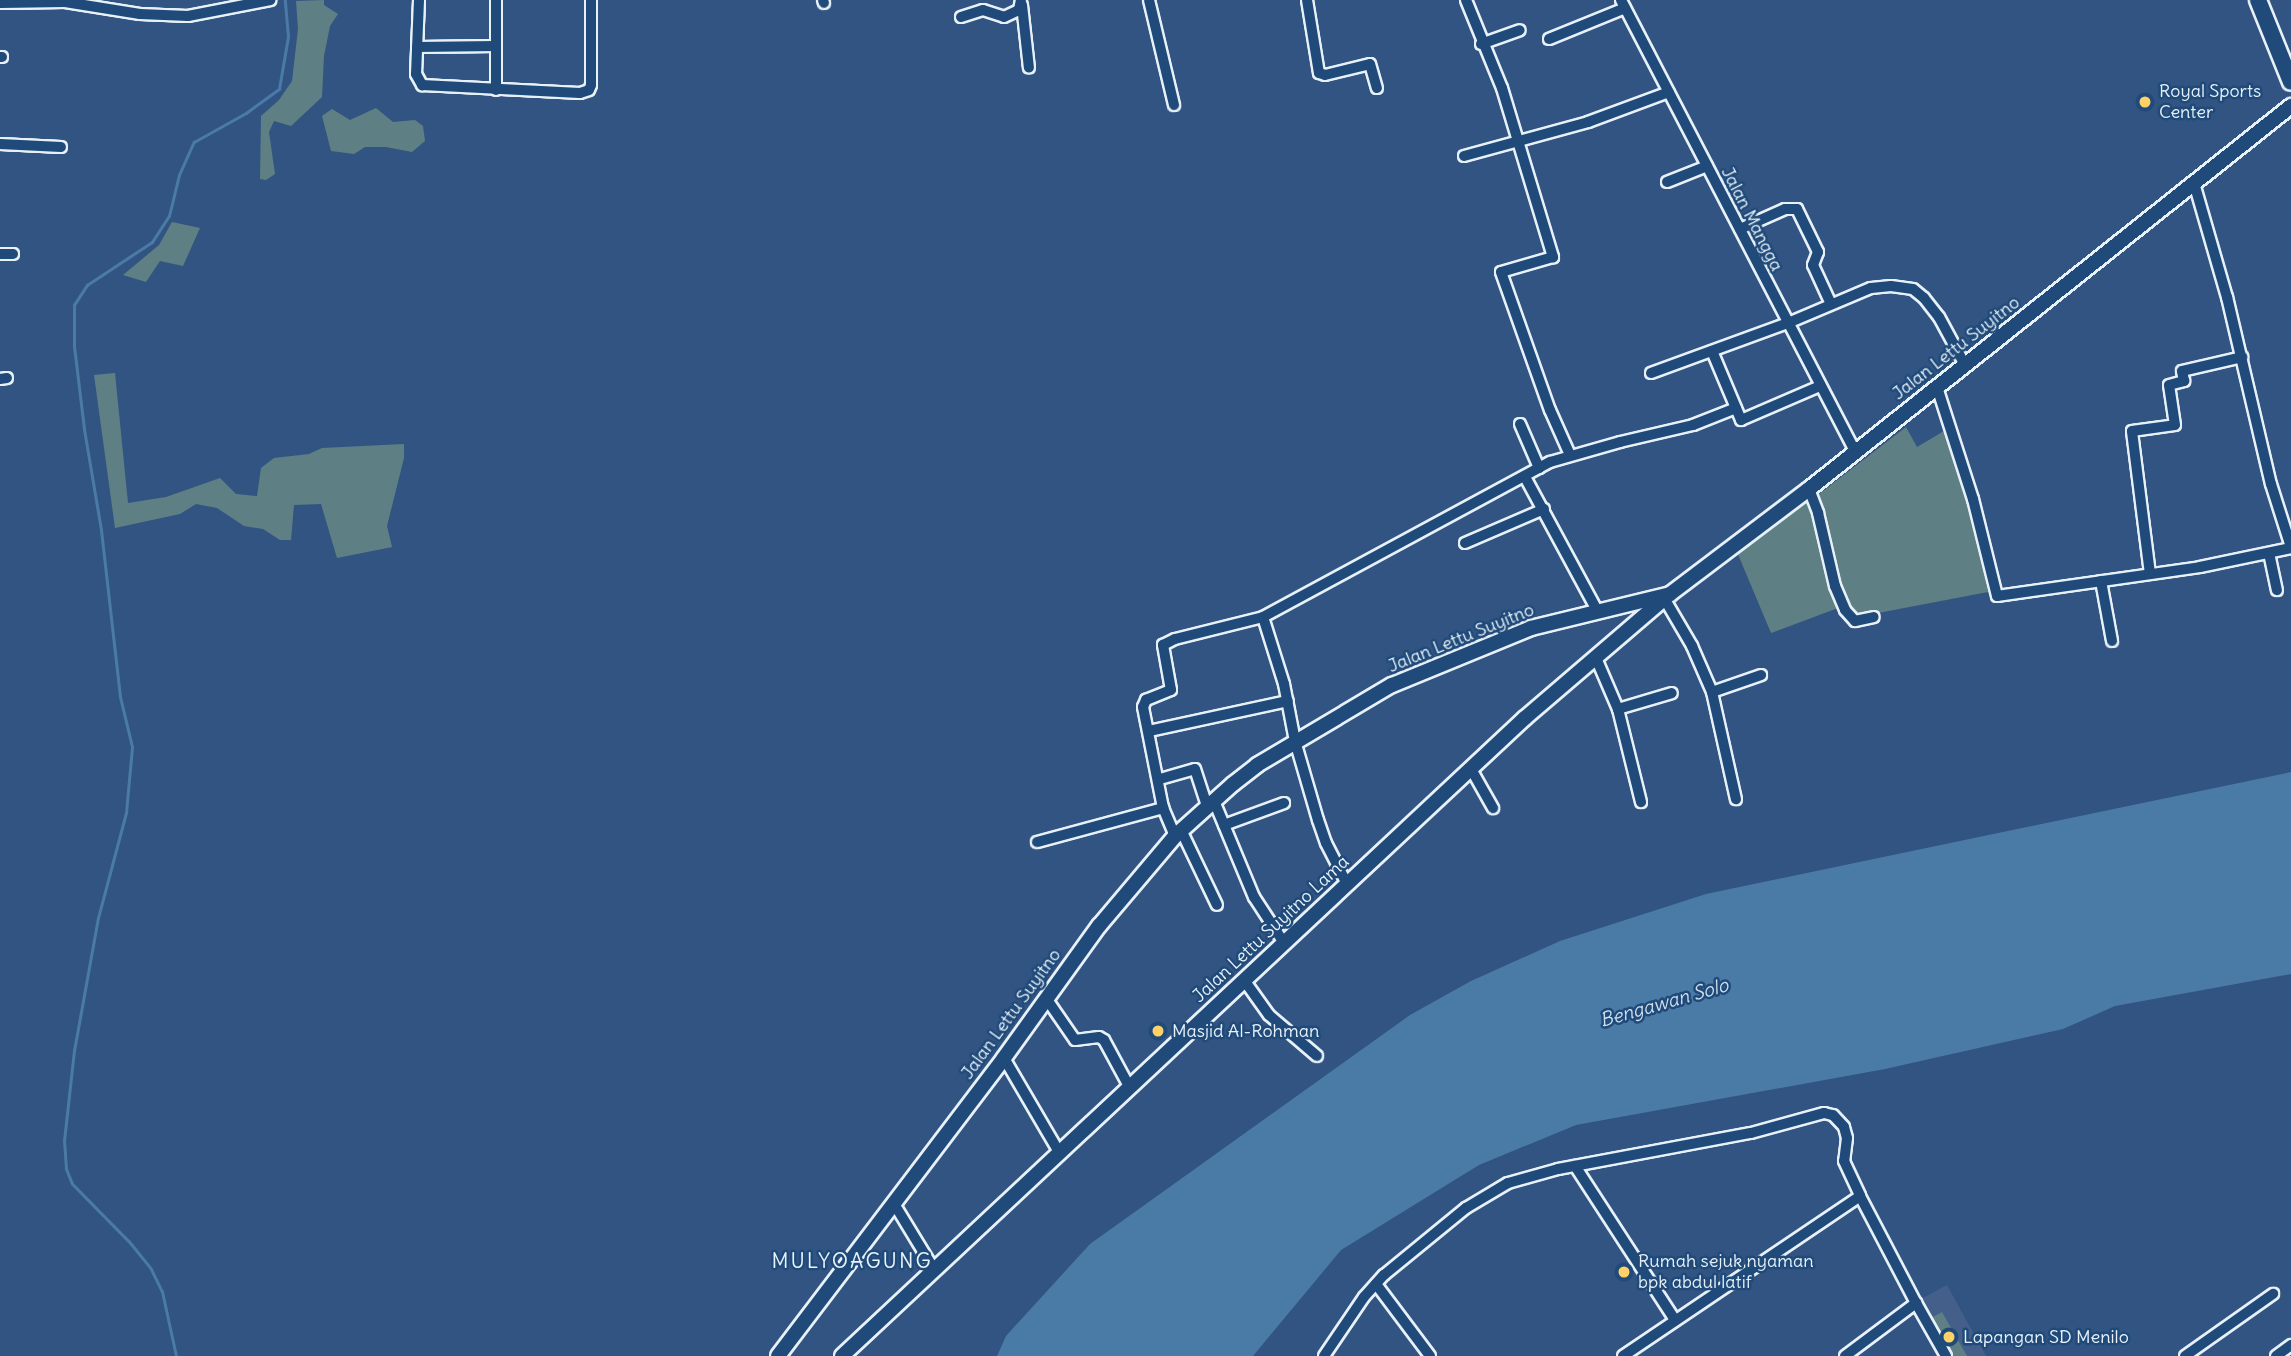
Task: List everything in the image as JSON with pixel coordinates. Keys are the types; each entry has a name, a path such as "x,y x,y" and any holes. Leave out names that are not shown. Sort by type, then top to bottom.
{"main road":[{"path":"2258,0 2291,82"},
{"name":"Jalan Lettu Suyitno","path":"778,1356 1004,1058 1107,916 1178,833 1257,765 1392,685 1531,628 1667,596 1809,489 2291,106"},
{"name":"Jalan Lettu Suyitno Lama","path":"842,1356 1471,769 1667,596"},
{"path":"1626,605 1636,607 1640,614 1634,625"}],"street":[{"path":"0,4 65,2 140,14 188,16 270,0"},
{"path":"419,0 417,79 422,85 580,93 589,90 591,0"},
{"path":"496,0 496,90"},
{"path":"1149,0 1174,105"},
{"path":"1307,0 1319,72 1325,75 1370,64 1377,88"},
{"path":"1466,0 1481,44 1497,75 1553,257 1501,272 1545,397 1570,455"},
{"path":"961,16 983,10 1004,17 1021,3"},
{"path":"1021,3 1028,68"},
{"path":"1549,39 1623,4"},
{"name":"Jalan Mangga","path":"1623,4 1855,452"},
{"path":"1481,44 1520,30"},
{"path":"417,47 496,46"},
{"path":"1464,156 1588,122 1669,92"},
{"path":"0,144 61,147"},
{"path":"1667,181 1707,166"},
{"path":"1937,387 1948,413 1973,499 1997,596 2150,574 2291,547 2271,484 2242,357 2194,183"},
{"path":"1740,229 1785,209 1797,209 1818,252 1813,265 1831,304"},
{"path":"0,254 13,254"},
{"path":"1651,373 1788,323 1871,288 1902,286 1913,289 1939,317 1965,365"},
{"path":"1712,351 1741,420 1820,386"},
{"path":"2150,574 2132,431 2175,425 2169,385 2184,381 2182,371 2242,357"},
{"path":"1217,905 1163,808 1160,779 1144,703 1171,690 1163,645 1175,639 1263,617 1434,523 1539,468 1570,455 1693,425 1736,408"},
{"path":"1520,424 1539,468"},
{"path":"1525,477 1598,612"},
{"path":"1809,489 1828,550 1835,586 1845,610 1855,621 1874,617"},
{"path":"1465,543 1544,509"},
{"path":"2269,553 2277,590"},
{"path":"2101,581 2112,641"},
{"path":"1667,596 1712,692 1735,799"},
{"path":"1263,617 1288,701 1295,741 1326,843 1347,884"},
{"path":"1596,658 1618,709 1641,802"},
{"path":"1712,692 1761,675"},
{"path":"1618,709 1672,693"},
{"path":"1149,731 1288,701"},
{"path":"1160,779 1195,769 1210,804 1224,825 1254,897 1284,943"},
{"path":"1471,769 1493,808"},
{"path":"1224,825 1284,803"},
{"path":"1037,842 1163,808"},
{"path":"1244,981 1269,1015 1317,1056"},
{"path":"1046,998 1074,1040 1098,1037 1104,1040 1130,1088"},
{"path":"1004,1058 1060,1154"},
{"path":"1324,1356 1343,1324 1376,1284 1410,1252 1488,1193 1508,1184 1575,1166 1751,1133 1824,1113 1833,1115 1844,1127 1847,1138 1844,1161 1946,1356"},
{"path":"1575,1166 1675,1320"},
{"path":"1623,1356 1860,1196"},
{"path":"893,1202 935,1271"},
{"path":"1376,1284 1430,1356"},
{"path":"2185,1356 2273,1294"},
{"path":"1845,1356 1916,1303"},
{"path":"2276,1356 2291,1345"}],"shaded area":[{"path":"1947,1285 1986,1356 1950,1356 1919,1300"}],"green space":[{"path":"324,0 324,5 338,14 330,26 324,56 322,97 291,126 274,121 269,132 275,174 266,180 260,179 261,116 279,100 292,81 298,29 296,1"},
{"path":"376,108 393,122 415,120 423,126 425,141 412,152 386,147 365,147 354,154 331,151 322,116 332,109 350,120"},
{"path":"172,222 200,228 183,266 160,261 146,282 123,275 159,245"},
{"path":"115,373 128,503 166,497 220,478 236,494 257,496 261,468 274,458 309,454 322,448 404,444 404,458 387,526 392,547 337,558 321,504 294,505 291,540 280,540 263,529 244,526 217,508 196,504 180,514 115,528 94,375"},
{"path":"1906,427 1917,447 1944,431 1974,524 1988,592 1857,617 1839,582 1819,494"},
{"path":"1808,499 1829,584 1838,608 1771,633 1737,552"},
{"name":"Lapangan SD Menilo","path":"1942,1312 1967,1356 1953,1356 1931,1318"}],"water":[{"name":"Bengawan Solo","path":"2291,772 2291,974 2115,1006 2063,1029 1885,1069 1576,1125 1479,1165 1341,1250 1253,1356 997,1356 1006,1336 1090,1244 1410,1015 1471,981 1560,941 1706,894"}],"waterway":[{"path":"176,1356 162,1292 151,1269 129,1242 72,1184 66,1169 64,1141 74,1051 98,918 126,813 132,747 120,697 101,530 84,429 74,346 74,305 87,285 152,242 169,216 179,175 194,142 246,113 279,89 288,37 285,0"}],"place":[{"name":"Royal Sports Center","path":"2145,102"},
{"name":"Masjid Al-Rohman","path":"1158,1031"},
{"name":"Rumah sejuk nyaman bpk abdul latif","path":"1624,1272"},
{"name":"Lapangan SD Menilo","path":"1949,1337"}],"district":[{"name":"MULYOAGUNG","path":"852,1261"}]}
